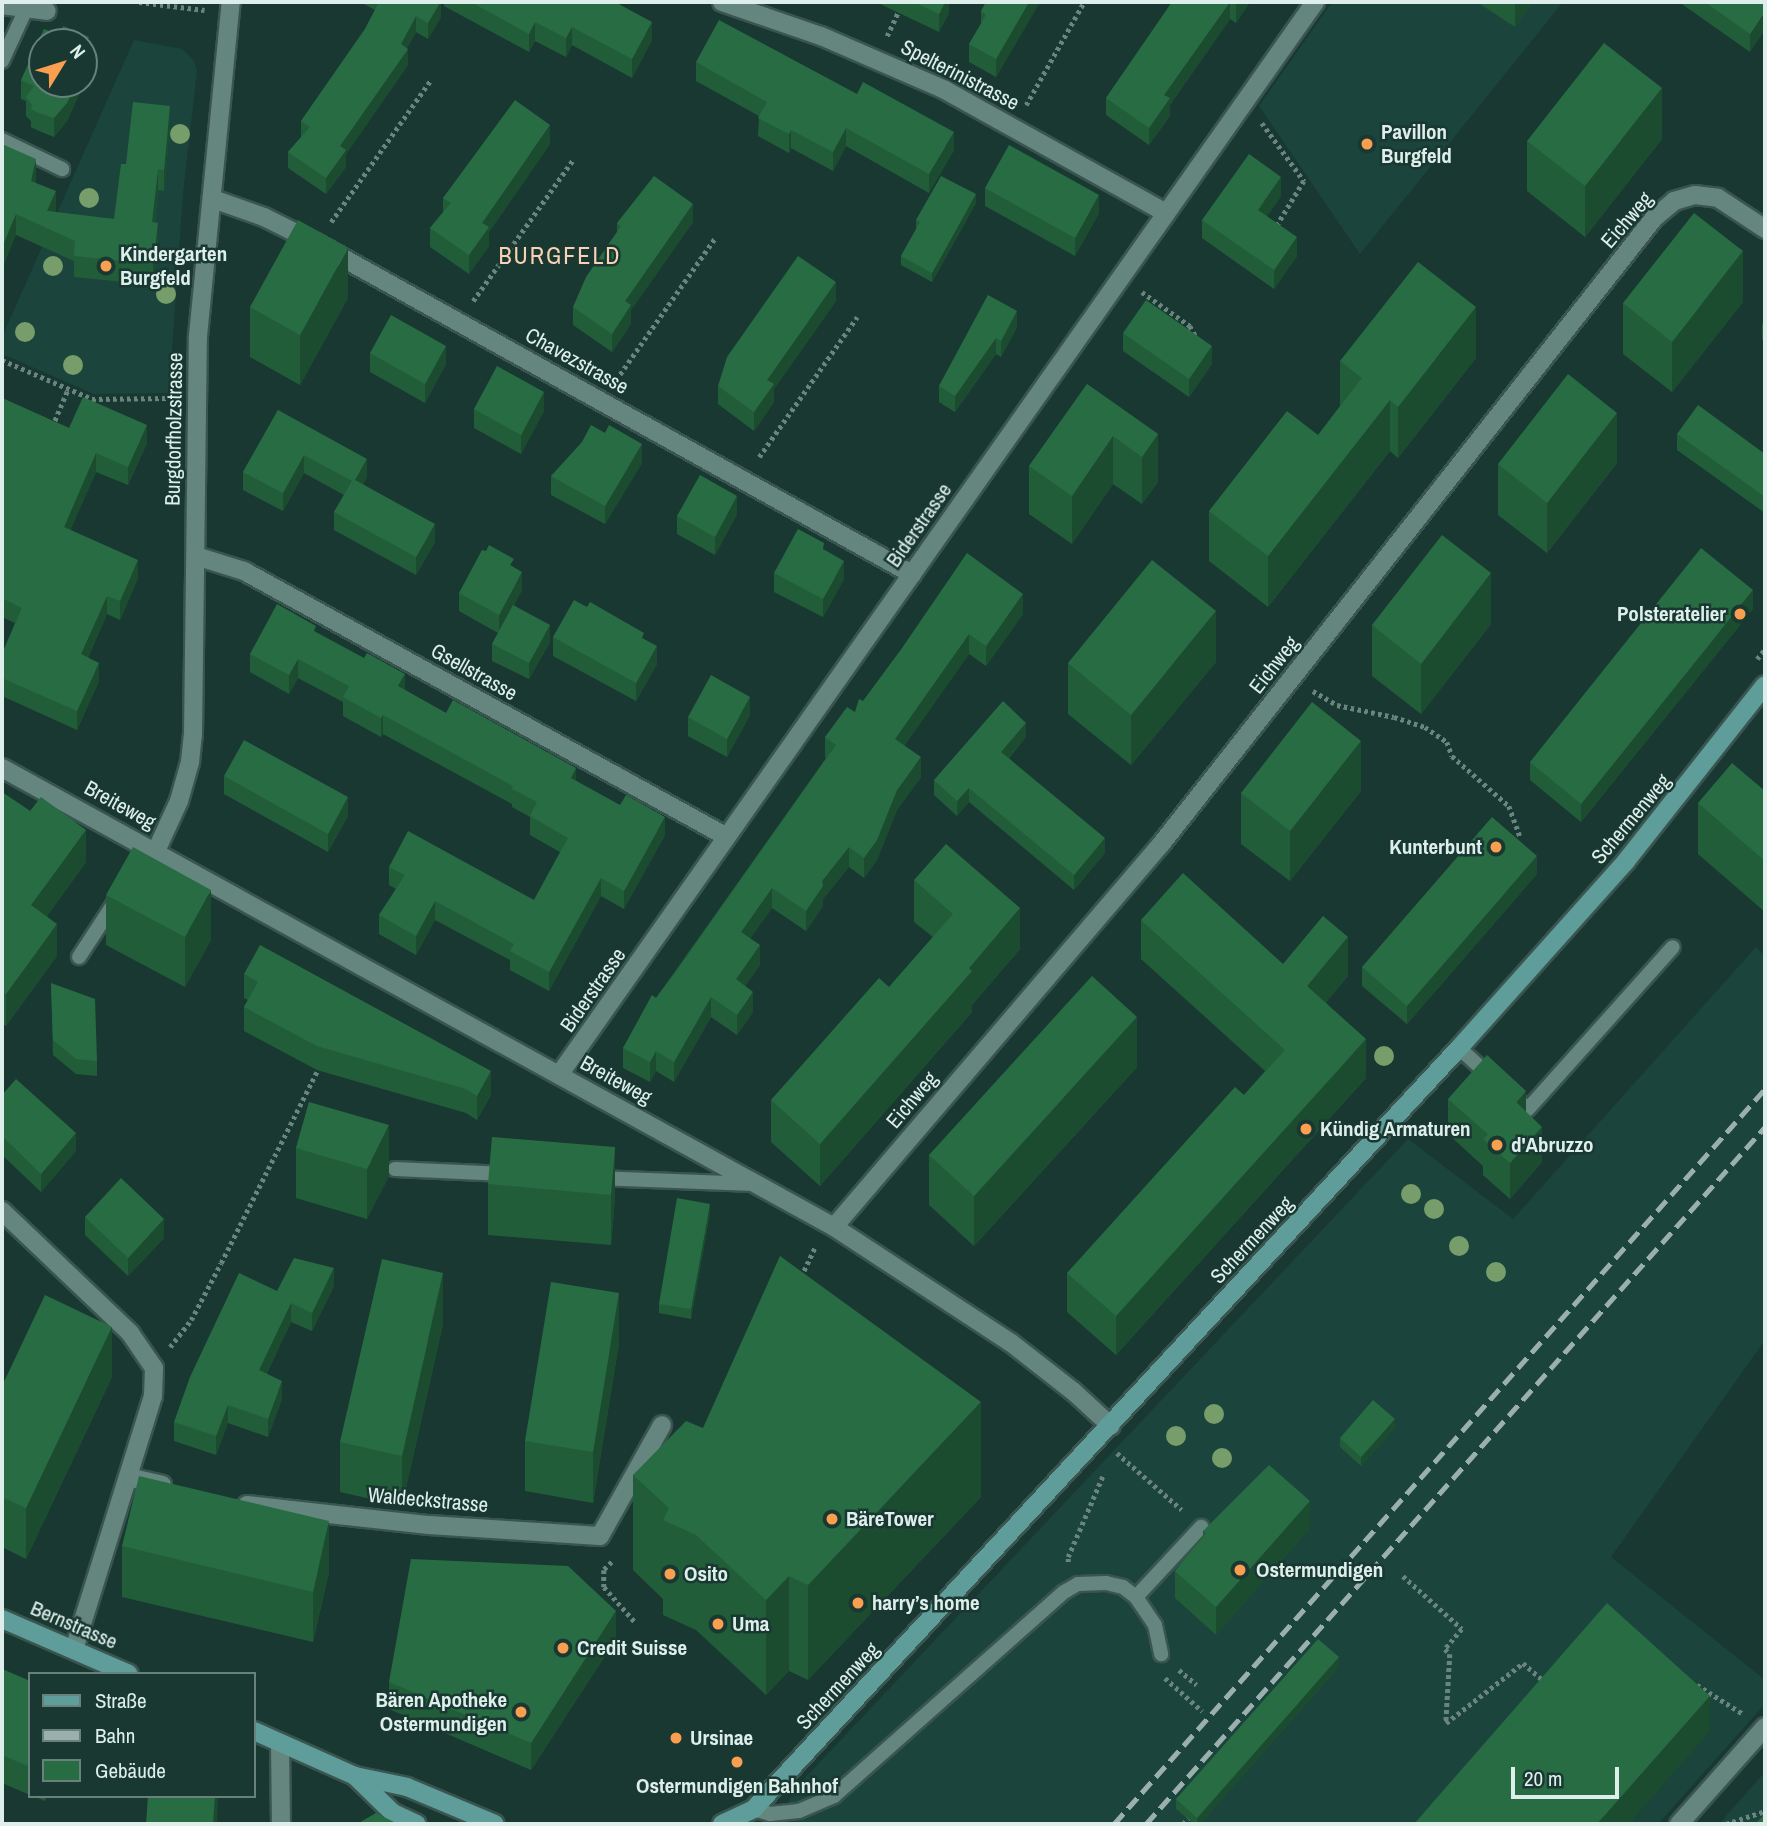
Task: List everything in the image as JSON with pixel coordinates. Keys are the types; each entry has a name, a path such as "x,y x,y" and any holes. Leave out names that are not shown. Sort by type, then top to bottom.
{"street":[{"name":"Spelterinistrasse","path":"722,2 876,59 1014,127 1166,213"},
{"name":"Biderstrasse","path":"559,1075 1315,2"},
{"path":"2,5 47,11"},
{"name":"Burgdorfholzstrasse","path":"149,852 179,801 190,762 199,323 231,8"},
{"name":"Eichweg","path":"827,1223 1162,843 1654,218 1674,201 1695,195 1718,198 1765,229"},
{"name":"Chavezstrasse","path":"213,199 264,217 316,243 744,478 912,574"},
{"name":"Gsellstrasse","path":"196,556 244,571 727,837"},
{"name":"Schermenweg","path":"722,1824 753,1817 1459,1048 1626,861 1765,685"},
{"name":"Breiteweg","path":"2,768 149,852 827,1223 1010,1342 1074,1392 1111,1426"},
{"path":"2,1211 138,1341 154,1367 153,1396 74,1649"},
{"name":"Waldeckstrasse","path":"235,1502 429,1525 600,1536 662,1424"},
{"path":"128,1477 181,1489"},
{"name":"Bernstrasse","path":"2,1619 125,1672"},
{"path":"1679,1824 1765,1727"},
{"path":"256,1732 355,1776 407,1787 495,1824"},
{"path":"280,1743 281,1824"},
{"path":"355,1776 393,1813 417,1824"}],"lane":[{"path":"2,61 26,9"},
{"path":"2,140 62,169"},
{"path":"79,957 124,888"},
{"path":"1459,1048 1528,1109 1673,947"},
{"path":"395,1169 521,1174"},
{"path":"577,1177 759,1185"},
{"path":"1136,1597 1201,1527"},
{"path":"753,1817 799,1811 834,1796 1064,1592 1078,1584 1106,1583 1123,1587 1136,1597 1155,1625 1161,1654"}],"path":[{"path":"139,2 231,8"},
{"path":"876,59 903,2"},
{"path":"1014,127 1084,2"},
{"path":"316,243 430,81"},
{"path":"1272,137 1304,181 1278,223"},
{"path":"459,322 573,160"},
{"path":"601,400 715,238"},
{"path":"1145,294 1190,326 1200,343"},
{"path":"744,478 857,317"},
{"path":"2,359 92,399 196,398"},
{"path":"47,437 68,389"},
{"path":"1294,676 1325,700 1360,712 1394,717 1425,727 1447,742 1452,756 1509,806 1520,836"},
{"path":"154,1367 191,1320 321,1064"},
{"path":"799,1282 827,1223"},
{"path":"1078,1584 1068,1557 1114,1450 1201,1527"},
{"path":"614,1560 604,1570 604,1587 636,1623"},
{"path":"1403,1576 1462,1629 1445,1648 1450,1654 1446,1723 1523,1663 1553,1690"},
{"path":"1161,1654 1151,1666 1202,1711"},
{"path":"1179,1670 1197,1685"},
{"path":"1686,1677 1765,1727"},
{"path":"1183,1824 1200,1805"},
{"path":"1729,1824 1765,1811"}],"shaded area":[{"name":"Pavillon Burgfeld","path":"1332,2 1563,2 1360,254 1259,106"},
{"name":"Kindergarten Burgfeld","path":"134,40 182,49 194,61 197,71 183,194 169,393 94,394 2,354 2,337"},
{"path":"1756,947 1765,956 1765,1340 1611,1557 1765,1680 1765,1704 1658,1824 773,1824 801,1782 1408,1139 1513,1219"},
{"path":"1765,1772 1765,1824 1719,1824"}],"building":[{"path":"379,2 440,2 428,23 416,16 401,44 408,49 340,146 346,150 326,178 288,152 310,127 301,121 365,29"},
{"path":"471,2 615,2 652,22 632,59 572,27 566,38 535,22 529,34"},
{"path":"914,2 945,2 939,14"},
{"path":"986,2 1029,2 996,59 969,44 986,15 981,11"},
{"path":"1172,2 1230,2 1164,95 1170,98 1149,128 1106,98"},
{"path":"1705,2 1765,2 1765,12 1750,34"},
{"path":"719,20 857,94 863,82 954,132 929,174 846,128 833,152 791,130 789,134 758,118 767,102 696,62"},
{"path":"1604,43 1662,88 1585,186 1527,141"},
{"path":"28,64 28,83 21,80"},
{"path":"28,94 28,98 69,98 54,118 31,109 32,105 26,97"},
{"path":"515,100 550,125 482,223 489,227 469,255 430,228 451,203 443,198"},
{"path":"133,102 170,106 164,170 158,169 152,222 158,223 153,264 74,256 75,241 16,214 2,248 2,144 36,159 31,181 56,191 47,211 114,219 121,164 126,164"},
{"path":"1009,145 1099,195 1075,238 985,188"},
{"path":"1249,154 1281,177 1258,210 1297,237 1274,270 1202,220"},
{"path":"654,176 693,204 625,301 631,305 612,334 573,307 586,277 621,226 617,223"},
{"path":"941,176 976,194 932,273 901,256 920,222 916,220"},
{"path":"1694,213 1743,251 1672,342 1623,303"},
{"path":"298,220 348,248 300,335 250,307"},
{"path":"798,256 836,282 767,380 774,384 754,412 718,386 727,357"},
{"path":"1418,262 1476,307 1398,407 1390,400 1268,556 1209,511 1287,411 1318,435 1362,378 1340,361"},
{"path":"988,295 1017,311 1001,341 996,338 955,396 939,386"},
{"path":"1146,300 1212,346 1189,379 1123,333"},
{"path":"391,315 446,346 425,384 370,353"},
{"path":"497,366 544,392 521,435 474,409"},
{"path":"1568,374 1617,413 1547,503 1498,464"},
{"path":"1087,384 1158,434 1142,457 1113,436 1072,496 1029,466"},
{"path":"83,397 147,425 128,467 96,453 64,527 138,560 120,601 107,596 81,654 99,663 77,711 2,678 2,654 22,608 2,598 2,398 69,428"},
{"path":"1698,405 1765,454 1765,497 1677,434"},
{"path":"278,410 367,459 355,480 435,524 416,557 334,512 352,481 304,455 283,493 243,472"},
{"path":"591,425 605,433 609,425 642,444 605,506 551,476 582,442"},
{"path":"700,475 737,496 715,537 677,516"},
{"path":"798,529 824,543 823,549 844,561 823,599 774,573"},
{"path":"1442,535 1491,573 1421,664 1372,625"},
{"path":"489,545 514,559 510,565 522,572 499,615 459,593 482,550 486,551"},
{"path":"1701,548 1753,590 1581,804 1530,762"},
{"path":"967,553 1023,594 986,646 969,634 895,739 921,757 897,790 877,840 864,858 849,847 822,881 823,886 806,911 772,888 741,932 760,945 736,979 753,992 737,1015 711,997 674,1062 656,1051 650,1062 623,1048 652,995 656,998 675,973 836,745 825,737 847,707 855,712 859,699 863,701 900,651"},
{"path":"1152,560 1216,611 1131,715 1068,663"},
{"path":"574,600 587,607 590,602 644,633 642,638 657,646 636,683 553,637"},
{"path":"277,604 316,626 314,631 364,658 367,653 405,674 398,686 446,713 453,700 576,768 571,778 620,805 626,795 665,817 624,891 601,878 549,972 510,951 514,944 435,901 416,936 379,915 405,875 389,867 408,831 534,900 568,838 530,816 537,802 512,789 513,786 383,715 381,718 343,697 349,686 298,659 289,675 250,654"},
{"path":"513,605 550,625 529,663 492,644"},
{"path":"711,675 750,697 727,739 688,717"},
{"path":"1003,701 1026,723 1001,752 1105,838 1074,875 969,788 957,801 934,780"},
{"path":"1312,702 1361,741 1290,831 1241,793"},
{"path":"244,740 348,797 328,834 224,776"},
{"path":"1732,763 1765,791 1765,861 1698,803"},
{"path":"2,792 30,811 41,797 86,830 31,905 57,924 6,994 2,991"},
{"path":"1492,817 1537,856 1407,1006 1362,967"},
{"path":"946,844 1020,908 969,968 972,971 820,1144 771,1100 879,978 889,987 953,914 914,880"},
{"path":"133,847 211,890 185,937 106,895"},
{"path":"1183,873 1283,964 1323,916 1348,937 1307,986 1366,1039 1116,1316 1067,1273 1235,1087 1244,1095 1285,1050 1141,920"},
{"path":"260,945 491,1071 477,1096 466,1089 317,1046 244,1007 258,982 244,974"},
{"path":"1092,976 1137,1017 974,1196 929,1155"},
{"path":"51,983 95,999 97,1061 76,1059 53,1040"},
{"path":"1487,1055 1526,1091 1516,1102 1542,1127 1510,1163 1483,1139 1488,1134 1448,1099"},
{"path":"16,1079 76,1133 41,1174 2,1136 2,1095"},
{"path":"309,1102 389,1125 367,1169 296,1148"},
{"path":"492,1137 615,1147 611,1195 488,1184"},
{"path":"121,1178 164,1219 128,1258 85,1217"},
{"path":"677,1198 710,1204 691,1309 659,1304"},
{"path":"780,1256 981,1402 808,1585 789,1576 766,1600 696,1535 663,1520 669,1508 633,1475 686,1421 703,1428"},
{"path":"294,1258 334,1268 312,1313 291,1303 259,1370 282,1381 268,1419 228,1405 216,1436 174,1422 190,1377 239,1273 277,1291"},
{"path":"382,1259 443,1273 402,1456 340,1442"},
{"path":"551,1282 619,1293 593,1452 525,1441"},
{"path":"45,1295 112,1327 26,1508 2,1497 2,1386"},
{"path":"1373,1400 1395,1419 1361,1457 1340,1438"},
{"path":"1269,1465 1310,1501 1216,1607 1175,1571 1206,1533 1203,1531"},
{"path":"139,1476 329,1521 313,1592 122,1546"},
{"path":"411,1559 568,1566 616,1611 531,1743 389,1682"},
{"path":"1607,1603 1710,1696 1597,1824 1414,1824"},
{"path":"1318,1639 1339,1657 1197,1818 1176,1799"},
{"path":"2,1669 28,1680 28,1766 2,1755"},
{"path":"148,1798 215,1798 213,1824 146,1824"},
{"path":"376,1813 398,1824 357,1824"},
{"path":"1765,1814 1765,1824 1755,1824"}],"railway":[{"path":"1114,1824 1765,1089"},
{"path":"1146,1824 1765,1127"}],"place":[{"name":"Pavillon Burgfeld","path":"1367,144"},
{"name":"Kindergarten Burgfeld","path":"106,266"},
{"name":"Polsteratelier","path":"1740,614"},
{"name":"Kunterbunt","path":"1496,847"},
{"name":"Kündig Armaturen","path":"1306,1129"},
{"name":"d'Abruzzo","path":"1497,1145"},
{"name":"BäreTower","path":"832,1519"},
{"name":"Ostermundigen","path":"1240,1570"},
{"name":"Osito","path":"670,1574"},
{"name":"harry’s home","path":"858,1603"},
{"name":"Uma","path":"718,1624"},
{"name":"Credit Suisse","path":"563,1648"},
{"name":"Bären Apotheke Ostermundigen","path":"521,1712"},
{"name":"Ursinae","path":"676,1738"},
{"name":"Ostermundigen Bahnhof","path":"737,1762"}],"district":[{"name":"BURGFELD","path":"560,256"}]}
